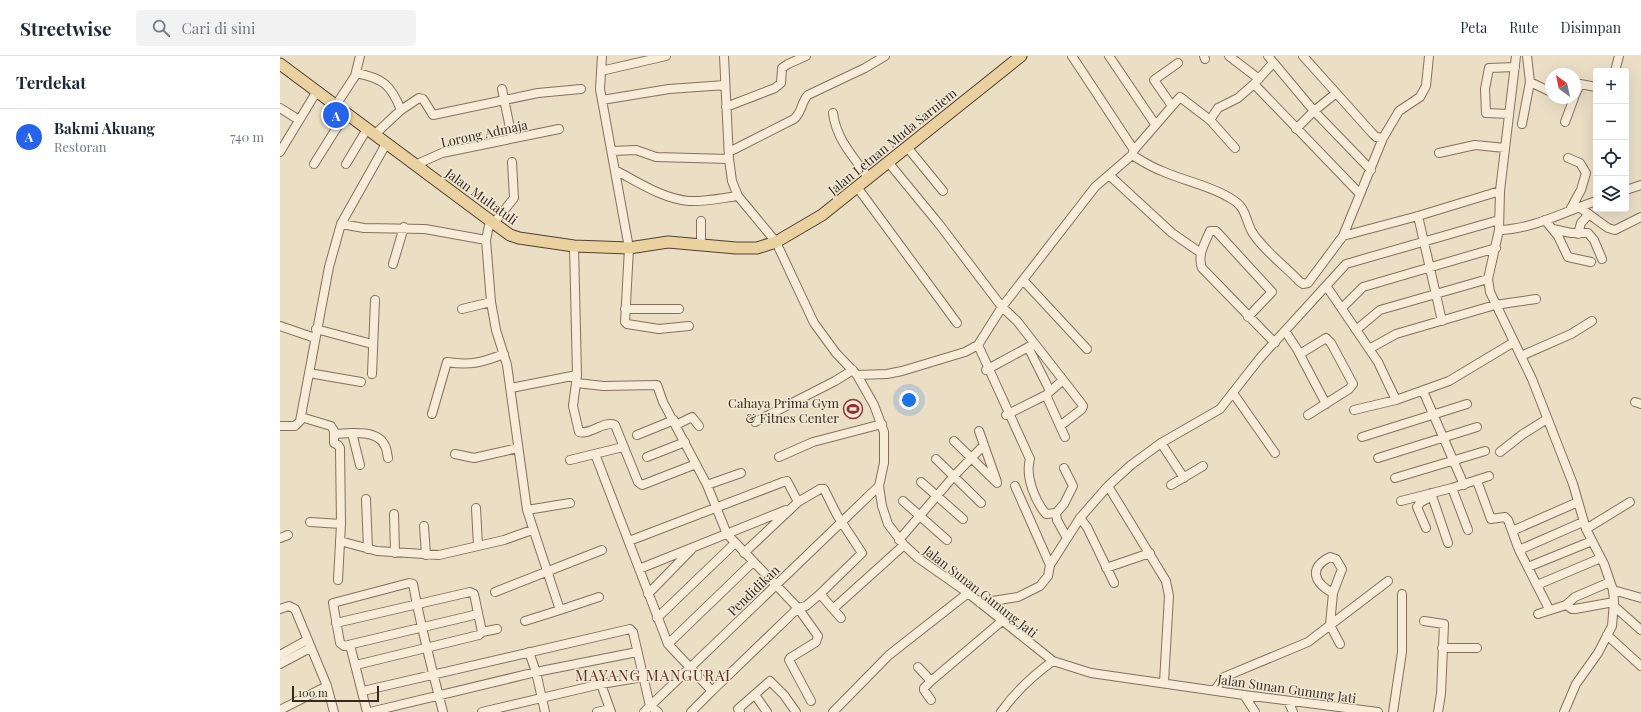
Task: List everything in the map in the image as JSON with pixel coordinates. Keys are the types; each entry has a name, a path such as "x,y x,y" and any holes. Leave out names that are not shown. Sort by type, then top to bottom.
{"main road":[{"name":"Jalan Letnan Muda Sarniem","path":"776,242 822,215 1021,56"},
{"name":"Jalan Multatuli","path":"280,64 510,235 519,238 574,246 629,248 668,242 701,243 750,248 776,242"}],"street":[{"path":"336,105 356,73 360,56"},
{"path":"602,56 602,100 605,123 612,151 629,248 624,320 627,324 659,329 689,326"},
{"path":"601,71 666,56"},
{"path":"615,170 663,195 678,200 691,201 738,196 732,181 729,155 724,56"},
{"path":"726,107 775,88 781,83 782,68 806,56"},
{"path":"612,151 636,150 656,157 729,155 794,119 798,116 804,100 808,96 865,68 885,56"},
{"path":"1072,56 1133,152 1149,166 1212,189 1230,198 1241,206 1251,231 1304,284 1308,283 1343,236 1383,138 1399,111 1420,97 1426,86 1429,56"},
{"path":"1109,56 1155,124"},
{"path":"1229,56 1256,82 1296,129 1360,194"},
{"path":"1303,56 1335,94 1372,133 1376,137 1383,138"},
{"path":"1516,56 1500,191 1499,230 1488,278 1490,292 1532,379 1547,419 1565,460 1584,526 1601,558 1613,590 1614,604 1612,626 1598,653 1576,684 1564,712"},
{"path":"1522,124 1530,82 1527,56"},
{"path":"1616,68 1619,56"},
{"path":"1210,120 1220,107 1231,102 1256,82 1271,59 1314,111 1371,170"},
{"path":"1172,106 1154,80 1178,63"},
{"path":"1509,114 1486,113 1484,109 1485,89 1489,68 1515,67"},
{"path":"356,73 370,76 386,84 395,96 401,110"},
{"path":"1530,82 1545,89"},
{"path":"602,100 669,89 725,84"},
{"path":"1581,84 1593,86"},
{"path":"502,89 512,138"},
{"path":"346,164 371,132 419,98 423,99 433,115 538,93 581,89"},
{"path":"280,152 318,91"},
{"path":"1296,129 1314,111 1335,94"},
{"path":"755,422 836,380 855,372 888,374 902,371 965,352 978,345 1002,307 1095,187 1133,152 1155,124 1180,97 1210,120 1235,148"},
{"path":"1565,122 1572,104"},
{"path":"280,108 300,120"},
{"path":"314,164 346,113"},
{"path":"833,113 837,130 843,142 869,178"},
{"name":"Lorong Admaja","path":"415,164 442,153 558,129"},
{"path":"280,426 298,425 301,417 329,267 341,224 386,144"},
{"path":"1439,153 1475,145 1505,148"},
{"path":"907,147 943,191"},
{"path":"1568,158 1580,163 1586,173 1581,190 1570,210"},
{"path":"512,162 514,198 492,222 486,240 491,302 496,330 504,354 511,388 527,510 532,530 560,610"},
{"path":"888,162 939,224 1002,307 1017,321 1031,345 1060,426 1066,438"},
{"path":"1109,175 1172,233 1201,253"},
{"path":"857,187 957,323"},
{"path":"1633,188 1641,192"},
{"path":"1343,236 1418,216 1500,191"},
{"name":"Jalan Sunan Gunung Jati","path":"738,196 776,242 814,323 836,353 855,372 874,405 882,424 885,447 879,486 884,515 888,524 901,543 968,593 1053,661 1091,672 1244,695 1378,712"},
{"path":"1499,230 1513,230 1593,202"},
{"path":"1579,207 1608,228 1615,230 1641,217"},
{"path":"1578,234 1581,223 1589,214"},
{"path":"1418,216 1442,321"},
{"path":"980,603 1018,597 1040,586 1048,576 1050,565 1080,518 1108,486 1131,465 1161,443 1220,409 1275,342 1327,287 1346,264 1499,220"},
{"path":"1545,220 1553,229 1568,257 1591,262"},
{"path":"701,221 701,243"},
{"path":"341,224 364,228 404,227 425,229 486,240"},
{"path":"393,264 404,227"},
{"path":"1553,229 1578,234 1588,233 1591,236 1602,259"},
{"path":"1248,316 1272,292 1216,231 1210,231 1199,260 1202,268 1248,316 1275,342"},
{"path":"574,246 577,379 574,406 579,432 612,424 615,425 638,482 642,485 696,464"},
{"path":"1342,308 1364,287 1496,248"},
{"path":"1356,330 1380,310 1488,278"},
{"path":"1023,280 1087,349"},
{"path":"1327,287 1378,362 1396,400"},
{"path":"1369,349 1396,334 1495,305 1536,299"},
{"path":"372,374 372,344 375,300"},
{"path":"462,309 491,302"},
{"path":"625,309 679,309"},
{"path":"1521,356 1571,334 1592,321"},
{"path":"280,326 372,344"},
{"path":"1285,331 1300,354 1326,404"},
{"path":"1300,354 1326,338 1331,343 1353,384 1349,389 1308,415"},
{"path":"1354,410 1396,400 1448,381 1514,342"},
{"path":"978,345 1008,414 1025,460 1028,463 1029,477 1042,509 1046,514 1056,513 1064,504 1072,486 1064,468"},
{"path":"987,368 1031,345"},
{"path":"1031,345 1083,406 1060,426"},
{"path":"432,414 447,362 464,365 473,364 504,354"},
{"path":"309,373 361,382"},
{"path":"511,388 577,379 603,386 655,384 707,485 727,534 798,608 818,639 789,660 811,701"},
{"path":"1008,414 1048,393 1062,380"},
{"path":"1423,391 1464,485"},
{"path":"1233,393 1275,453"},
{"path":"1362,437 1467,404"},
{"path":"301,417 328,424 333,429 334,443 340,448 341,524 338,580"},
{"path":"638,435 692,417 700,426"},
{"path":"1500,452 1523,434 1547,419"},
{"path":"779,457 814,442 882,424"},
{"path":"1378,458 1477,427"},
{"path":"954,441 997,482 979,431"},
{"path":"334,434 352,433 371,435 381,440 385,445 388,458"},
{"path":"352,433 360,465"},
{"path":"647,457 685,442"},
{"path":"1161,443 1184,478"},
{"path":"833,609 901,543 953,477 984,445"},
{"path":"570,460 623,447"},
{"path":"455,454 474,458 518,448"},
{"path":"1395,478 1485,451"},
{"path":"595,454 668,644 712,691"},
{"path":"936,459 981,503"},
{"path":"1171,485 1203,466"},
{"path":"707,485 741,473"},
{"path":"1401,501 1432,495 1489,476"},
{"path":"629,541 787,481 798,502"},
{"path":"1477,481 1490,517 1493,520 1505,517 1519,550 1549,609"},
{"path":"921,482 963,519"},
{"name":"Pendidikan","path":"644,712 879,486"},
{"path":"1015,486 1050,565"},
{"path":"1108,486 1164,576 1169,596 1164,682"},
{"path":"1452,488 1468,530"},
{"path":"691,712 798,608 806,606 862,554 841,521 824,489 820,489 798,502 744,553"},
{"path":"1426,528 1417,507 1421,502 1432,495"},
{"path":"1432,495 1448,543"},
{"path":"366,499 368,549"},
{"path":"903,501 946,540"},
{"path":"1512,531 1578,502"},
{"path":"1519,550 1584,526 1630,502"},
{"path":"527,510 570,503"},
{"path":"476,508 478,546"},
{"path":"639,569 791,508"},
{"path":"1056,513 1057,520 1067,538"},
{"path":"394,514 395,553"},
{"path":"1080,518 1087,527 1114,583"},
{"path":"310,522 341,524"},
{"path":"424,526 426,555"},
{"path":"340,541 368,549 395,553 439,555 478,546 532,530"},
{"path":"280,538 288,535"},
{"path":"1528,567 1592,541"},
{"path":"657,618 735,544"},
{"path":"648,594 694,547"},
{"path":"495,592 602,550"},
{"path":"1106,568 1150,553"},
{"path":"1537,585 1601,558"},
{"path":"668,644 753,562"},
{"path":"1215,690 1224,677 1308,642 1388,581"},
{"path":"1538,614 1566,604 1575,596 1610,582"},
{"path":"443,712 432,674 426,648 422,626 413,584 402,584 334,601 332,605 341,645 350,645 422,626 478,614"},
{"path":"1613,590 1641,598"},
{"path":"336,623 472,592 482,632"},
{"path":"833,712 888,655 968,593"},
{"path":"1333,593 1330,625 1340,644"},
{"path":"820,594 841,618"},
{"path":"1393,712 1402,652 1402,594"},
{"path":"525,621 599,596"},
{"path":"1566,604 1575,609 1614,604"},
{"path":"1614,604 1641,630"},
{"path":"280,609 289,606 293,607 327,686 334,712"},
{"path":"931,700 924,690 930,681 1002,621"},
{"path":"1424,621 1444,624 1441,694 1438,712"},
{"path":"356,665 480,635 482,632 497,629"},
{"path":"363,692 432,674 630,629 633,632 650,706 658,712"},
{"path":"1607,635 1641,666"},
{"path":"280,655 309,644"},
{"path":"280,664 309,644"},
{"path":"350,645 369,712 438,694 536,672 638,652"},
{"path":"1442,648 1476,648"},
{"path":"529,652 536,672 545,712"},
{"path":"1001,712 1015,693 1030,677 1053,661"},
{"path":"918,667 930,681"},
{"path":"482,712 601,684 643,677"},
{"path":"740,712 738,709 770,681 796,712"},
{"path":"597,712 610,710 601,684"},
{"path":"280,710 327,686"},
{"path":"755,695 767,712"},
{"path":"1244,695 1255,712"},
{"path":"1288,701 1293,712"}],"place":[{"name":"Bakmi Akuang","path":"336,115"},
{"name":"Cahaya Prima Gym & Fitnes Center","path":"853,409"}],"district":[{"name":"MAYANG MANGURAI","path":"653,675"}]}
